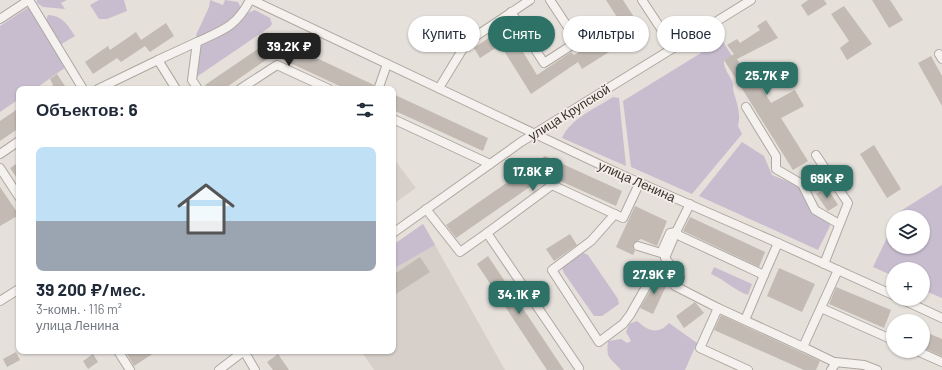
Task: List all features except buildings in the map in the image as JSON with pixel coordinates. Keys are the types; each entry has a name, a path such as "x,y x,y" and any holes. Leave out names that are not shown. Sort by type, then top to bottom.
{"street":[{"path":"0,19 29,0 80,86"},
{"path":"104,86 230,27 242,15 251,0"},
{"name":"улица Ленина","path":"251,0 640,182 886,292"},
{"path":"439,88 467,42 530,0"},
{"path":"550,0 563,20"},
{"path":"642,0 657,23"},
{"name":"улица Крупской","path":"724,16 751,0"},
{"path":"511,12 544,63 563,51"},
{"path":"196,86 192,80 197,42"},
{"name":"улица Крупской","path":"396,231 490,164 665,52"},
{"path":"158,60 174,86"},
{"path":"379,86 387,64"},
{"path":"245,86 277,65 322,86"},
{"path":"746,107 776,156 776,169 802,184 815,210 840,224"},
{"path":"396,119 490,164"},
{"path":"0,154 16,144"},
{"path":"816,154 848,203 824,264"},
{"path":"0,168 16,192"},
{"path":"426,209 460,252 552,185 623,218 640,182"},
{"path":"690,204 665,258 680,277 675,286 718,308 803,347 833,366 864,365 877,370"},
{"path":"615,214 591,241 552,270 599,342 623,324 647,285"},
{"path":"638,246 660,253 670,233 676,232"},
{"path":"676,232 680,236 764,275"},
{"path":"487,233 579,368"},
{"path":"745,320 778,243"},
{"path":"803,347 838,270"},
{"path":"0,301 16,291"},
{"path":"916,306 942,318"},
{"path":"718,308 700,348 748,370"},
{"path":"821,308 886,337"},
{"path":"120,354 130,370"},
{"path":"219,370 240,354"},
{"path":"246,354 255,370"},
{"path":"930,357 942,362"}],"shaded area":[{"path":"37,0 67,0 61,3 65,9 43,7 37,3"},
{"path":"99,0 124,0 127,11 107,19 99,19 90,5"},
{"path":"210,0 223,5 225,0 238,2 240,6 239,13 242,15 255,10 270,18 272,24 270,27 192,80 197,42 196,35 209,7"},
{"path":"29,7 66,67 39,86 16,86 16,101 0,112 0,26"},
{"path":"48,15 57,17 64,21 75,36 60,45 46,20"},
{"path":"725,45 732,56 724,60 724,63 733,83 733,91 739,113 738,126 742,134 692,194 631,167 623,101 703,52 725,52"},
{"path":"613,97 619,98 626,166 562,138 571,125 577,120"},
{"path":"742,142 764,156 772,175 799,186 829,222 830,226 818,250 699,196"},
{"path":"396,162 416,188 396,202"},
{"path":"942,185 942,298 930,293 930,262 886,262 886,273 873,267 886,240 886,254 930,254 930,210 902,210"},
{"path":"423,224 505,370 374,370 363,354 396,354 396,243"},
{"path":"423,224 435,245 396,267 396,243"},
{"path":"584,253 588,255 618,299 619,304 602,316 594,316 562,268 571,258"},
{"path":"714,267 752,284 748,295 711,274"},
{"path":"637,321 645,327 653,330 661,329 669,323 697,343 685,370 621,370 609,357 608,341 621,339 627,343 631,341 626,332 629,324"}]}
